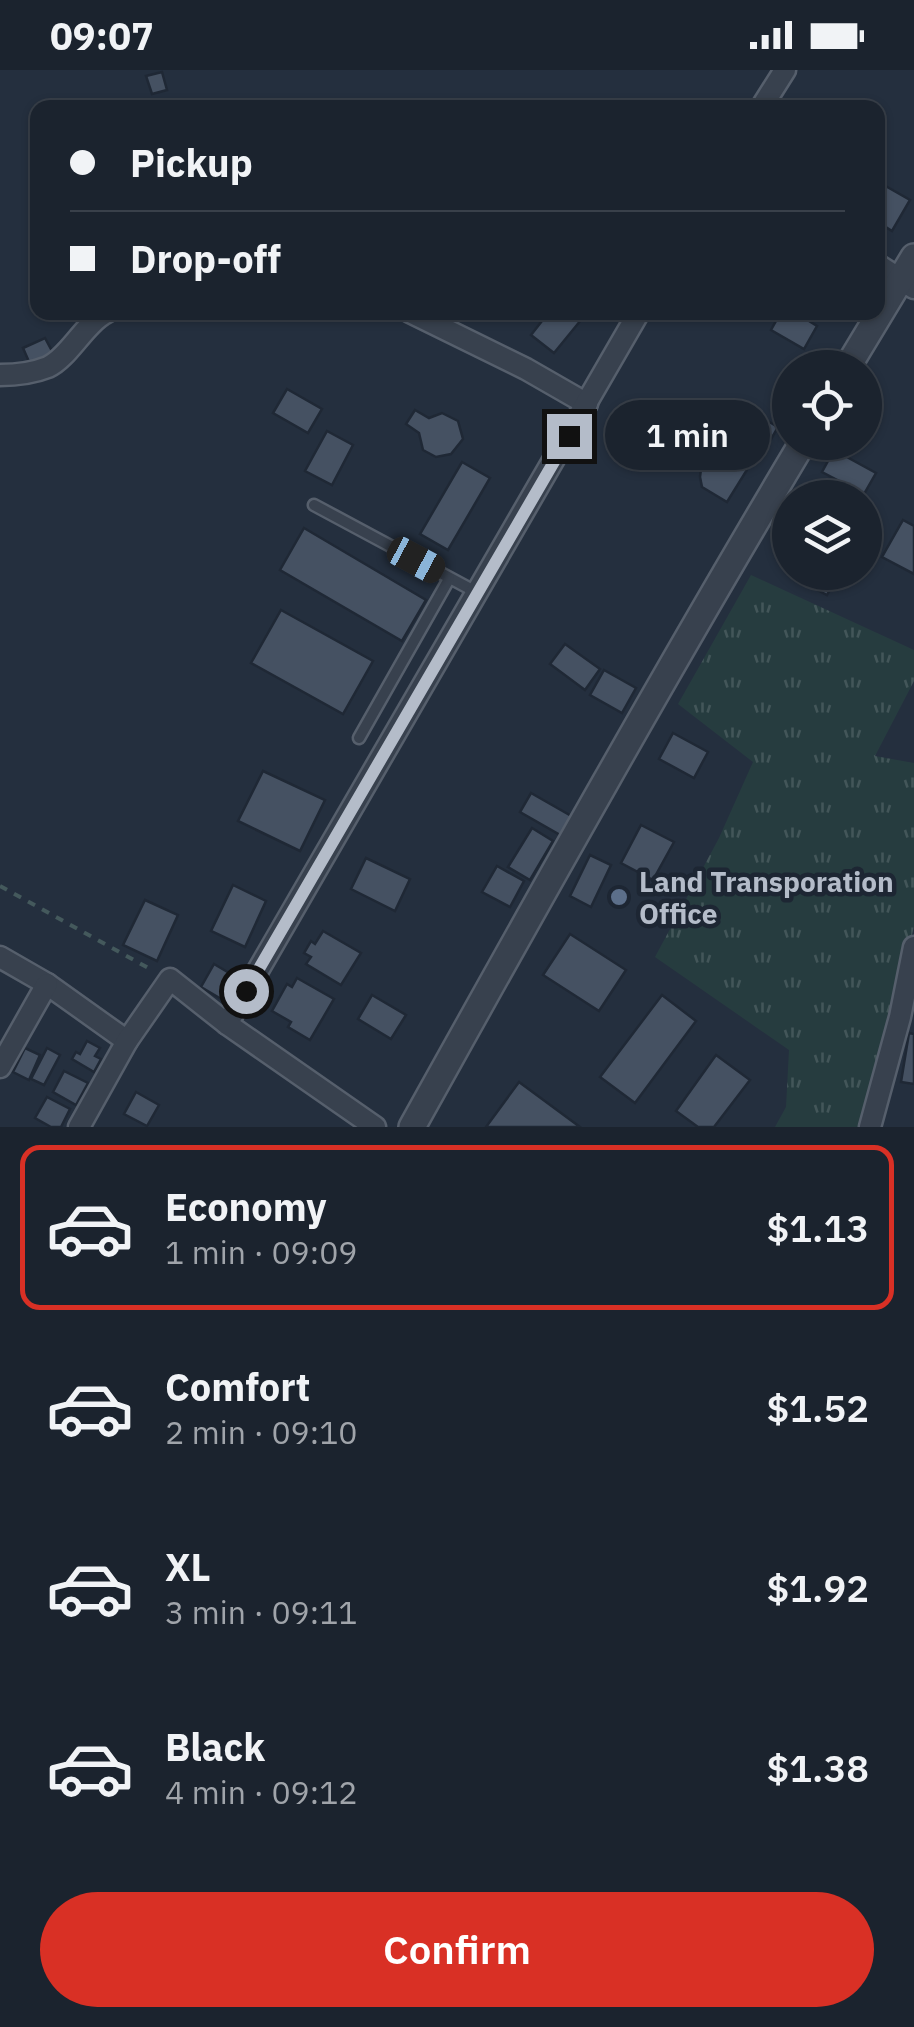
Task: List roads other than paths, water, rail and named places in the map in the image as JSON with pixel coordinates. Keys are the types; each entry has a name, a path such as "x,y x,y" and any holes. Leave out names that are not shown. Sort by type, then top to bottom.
{"street":[{"path":"766,100 785,70"},
{"path":"885,315 907,284 914,257"},
{"path":"885,270 907,284"},
{"path":"0,374 16,375 51,366 95,320"},
{"path":"426,320 587,404"},
{"path":"226,1024 634,320"},
{"path":"861,350 882,320"},
{"path":"412,1127 672,665 792,460"},
{"path":"870,1127 900,1017 914,947"},
{"path":"0,957 48,984 127,1041"},
{"path":"79,1127 127,1041 170,979 226,1024 375,1127"},
{"path":"0,1068 48,984"}],"lane":[{"path":"314,505 478,593"},
{"path":"359,738 450,579"}],"place":[{"name":"Land Transporation Office","path":"619,897"}]}
